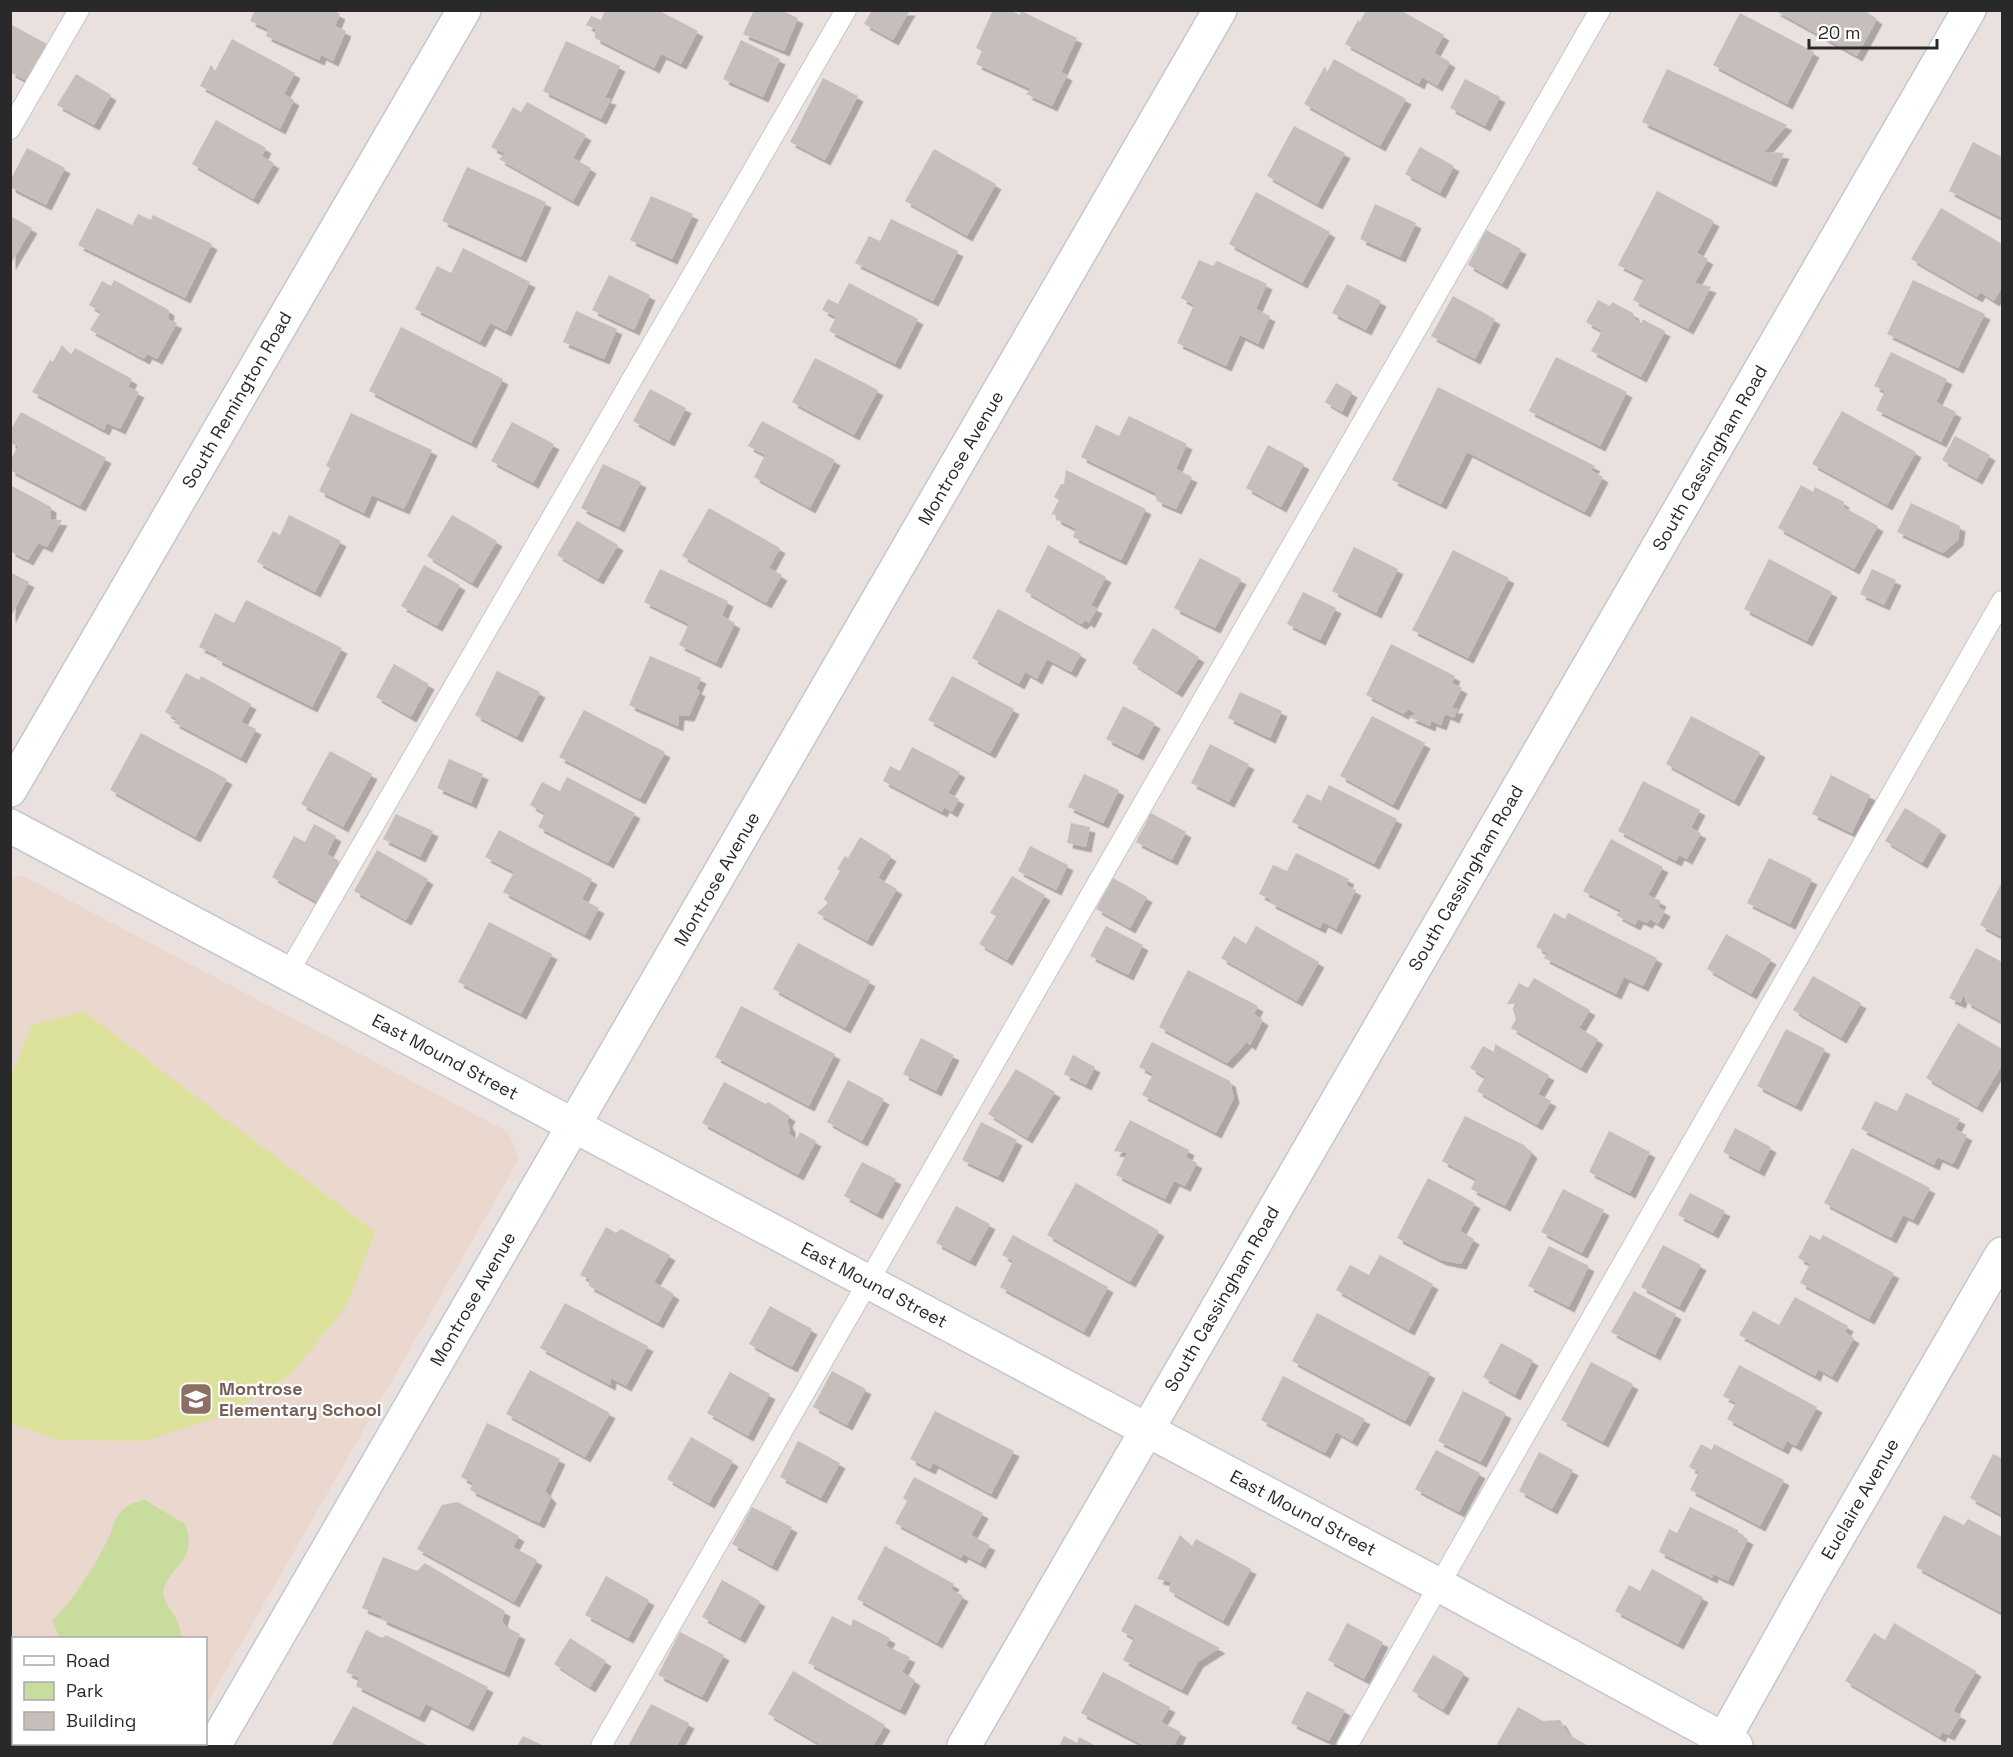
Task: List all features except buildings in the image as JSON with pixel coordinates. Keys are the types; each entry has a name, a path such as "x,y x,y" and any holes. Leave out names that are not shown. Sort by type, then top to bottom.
{"street":[{"name":"South Remington Road","path":"10,790 464,10"},
{"name":"Montrose Avenue","path":"214,1746 1220,10"},
{"name":"South Cassingham Road","path":"964,1746 1969,10"},
{"name":"East Mound Street","path":"10,826 1439,1586 1726,1744"},
{"name":"Euclaire Avenue","path":"1726,1744 1809,1587 2002,1254"}],"lane":[{"path":"10,129 79,10"},
{"path":"288,974 846,10"},
{"path":"601,1746 1600,10"},
{"path":"1347,1746 2002,601"}],"shaded area":[{"name":"Montrose Elementary School","path":"23,876 508,1132 519,1159 207,1703 207,1637 12,1637 12,1745 182,1746 11,1746 10,878"}],"green space":[{"path":"83,1011 375,1232 346,1307 291,1374 229,1414 146,1441 56,1440 11,1423 11,1075 32,1025"},
{"path":"145,1500 185,1524 188,1548 181,1563 170,1576 163,1593 167,1605 176,1618 181,1637 60,1637 52,1621 68,1604 89,1572 107,1541 118,1515 123,1509"}],"place":[{"name":"Montrose Elementary School","path":"196,1399"}]}
